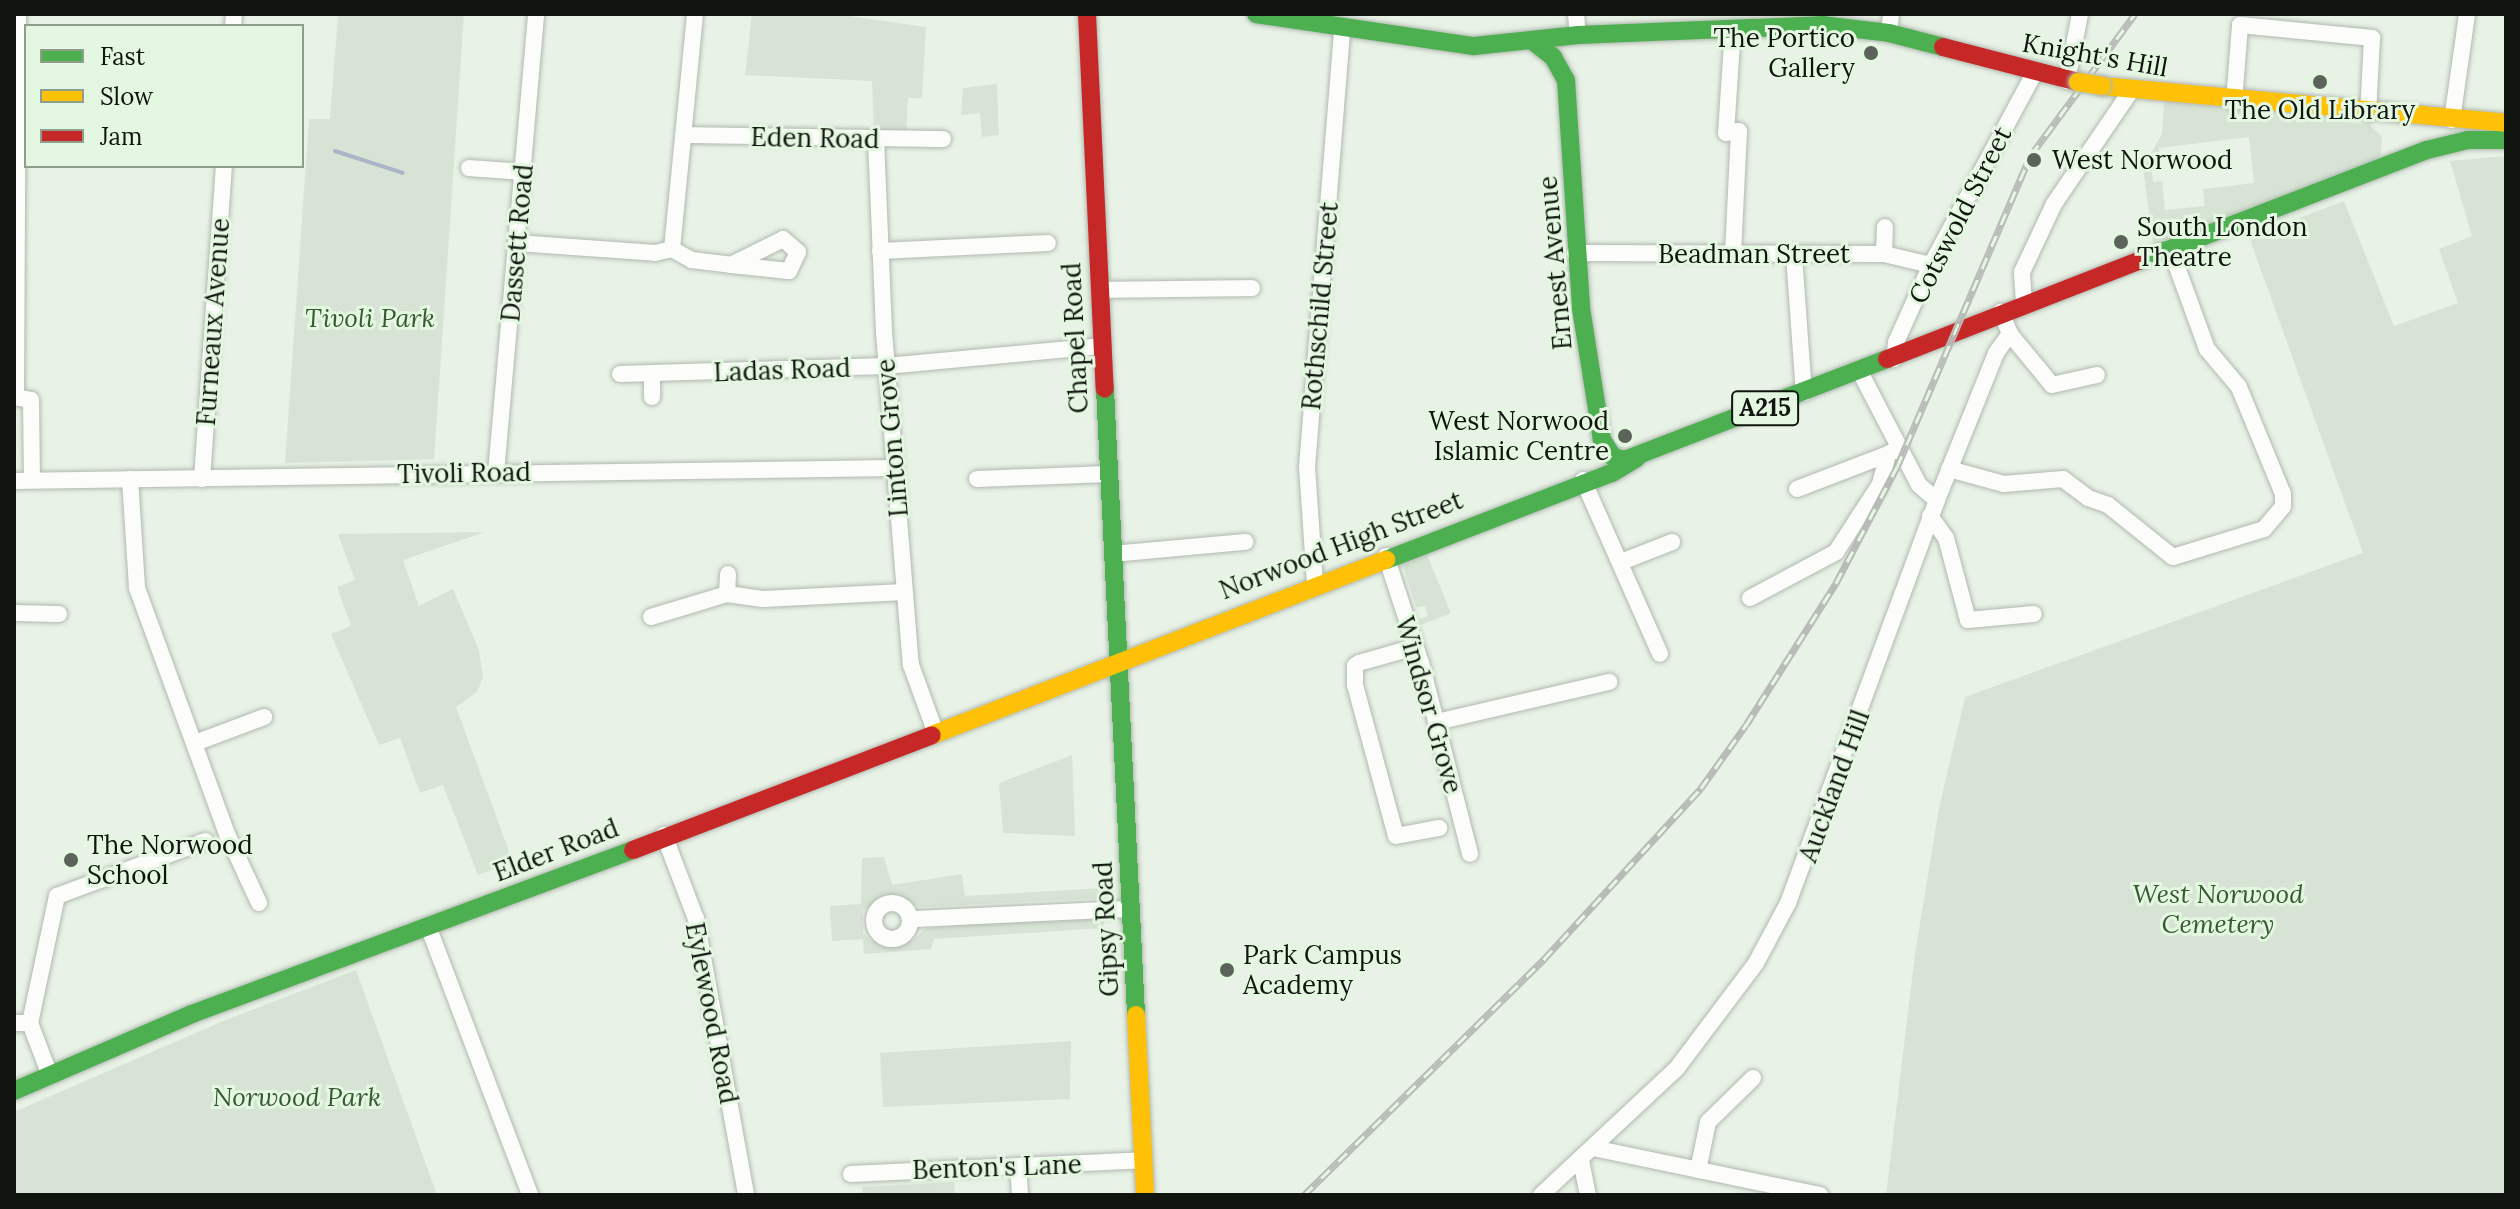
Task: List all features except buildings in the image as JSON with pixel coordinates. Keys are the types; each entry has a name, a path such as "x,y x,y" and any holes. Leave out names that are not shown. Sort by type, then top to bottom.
{"main road":[{"name":"Chapel Road","path":"1087,14 1117,660"},
{"name":"Knight's Hill","path":"1256,14 1353,24 1452,45 1535,43 1704,22 1733,28 1890,23 2034,74 2130,92 2368,114 2398,129 2452,120 2506,123"},
{"name":"Ernest Avenue","path":"1583,37 1573,54 1566,80 1575,253 1602,440"},
{"path":"1535,43 1553,57 1566,80"},
{"path":"2396,162 2398,129"},
{"name":"A215","path":"1637,458 1894,359 2024,303 2447,143 2506,140"},
{"path":"1602,440 1613,457 1637,458"},
{"path":"1583,480 1600,465 1602,440"},
{"name":"Norwood High Street","path":"1117,660 1583,480 1612,473 1637,458"},
{"name":"Elder Road","path":"14,1091 49,1073 1117,660"},
{"name":"Gipsy Road","path":"1117,660 1145,1195"}],"street":[{"path":"18,14 15,397 31,400 32,480"},
{"name":"Dassett Road","path":"496,473 536,14"},
{"path":"672,249 686,135 695,14"},
{"path":"1576,14 1583,37"},
{"path":"2072,82 2080,14"},
{"path":"2452,120 2467,14"},
{"name":"Rothschild Street","path":"1315,584 1307,467 1353,24"},
{"path":"2234,102 2240,25 2372,38 2368,114"},
{"path":"1733,28 1726,133 1739,131 1733,255"},
{"name":"Cotswold Street","path":"1894,359 1896,342 1931,265 2034,74"},
{"path":"2024,303 2022,272 2054,204 2130,92"},
{"name":"Eden Road","path":"686,135 943,139"},
{"name":"Linton Grove","path":"876,140 886,366 911,665 935,731"},
{"name":"Furneaux Avenue","path":"202,479 224,168"},
{"path":"469,168 523,172"},
{"path":"1884,254 1885,227"},
{"path":"517,243 655,253 672,249 692,260 731,265"},
{"path":"880,251 1048,243"},
{"path":"1949,469 2004,484 2063,479 2088,498 2108,505 2173,557 2246,537 2276,516 2283,506 2283,494 2239,387 2207,349 2170,248"},
{"name":"Beadman Street","path":"1575,253 1884,254 1931,265"},
{"path":"1794,255 1804,393"},
{"path":"1099,290 1252,288"},
{"path":"2001,312 2010,334 2052,385 2097,375"},
{"name":"Auckland Hill","path":"1541,1195 1677,1068 1767,945 1825,816 1930,516 1996,353 2010,334"},
{"name":"Ladas Road","path":"620,374 886,366 1103,346"},
{"path":"1860,372 1892,451 1919,485 1937,500"},
{"path":"652,374 652,397"},
{"path":"1797,489 1892,451"},
{"path":"1750,598 1836,552 1880,484 1892,451"},
{"name":"Tivoli Road","path":"14,481 895,468"},
{"path":"977,479 1107,474"},
{"path":"130,479 137,588 259,903"},
{"path":"1583,480 1612,553 1621,562 1660,654"},
{"path":"1930,516 1946,538 1968,620 2034,614"},
{"path":"1112,554 1245,542"},
{"path":"1621,562 1672,542"},
{"name":"Windsor Grove","path":"1386,556 1437,722 1470,854"},
{"path":"727,594 728,574"},
{"path":"651,617 727,594 763,599 904,592"},
{"path":"14,613 59,614"},
{"path":"1415,647 1359,663 1355,685 1396,836 1439,828"},
{"path":"1437,722 1609,682"},
{"path":"195,743 264,717"},
{"name":"Eylewood Road","path":"664,835 700,937 746,1195"},
{"path":"49,1073 22,1023 57,896 205,841"},
{"path":"915,919 1131,909"},
{"path":"428,926 530,1195"},
{"path":"1698,1170 1708,1122 1753,1078"},
{"path":"1588,1195 1587,1154 1698,1170 1783,1192 1820,1195"},
{"name":"Benton's Lane","path":"851,1174 1143,1160"},
{"path":"1018,1166 1020,1195"}],"green space":[{"name":"Tivoli Park","path":"338,14 464,14 434,459 285,463 309,119 330,119"},
{"path":"752,14 835,14 926,27 922,98 908,98 906,136 874,134 872,81 745,75"},
{"path":"997,84 999,135 982,137 980,113 961,115 963,88"},
{"path":"2164,100 2370,125 2382,137 2381,154 2374,161 2153,243 2143,168 2162,134","holes":["2249,137 2254,183 2203,189 2205,206 2165,210 2162,181 2153,182 2151,163 2160,161 2159,148"]},
{"name":"West Norwood Cemetery","path":"2506,156 2506,1195 1886,1195 1915,954 1939,808 1965,697 2363,553 2249,237 2344,201 2394,326 2458,303 2439,249 2472,236 2450,161"},
{"path":"485,532 403,560 419,606 453,589 479,650 483,677 477,692 456,707 513,862 478,875 443,785 420,793 400,738 379,745 331,634 351,626 337,587 355,580 338,534"},
{"path":"1427,555 1451,613 1421,625 1419,619 1428,616 1425,606 1416,607 1403,565"},
{"path":"1072,755 1075,836 1003,833 999,783"},
{"path":"884,857 892,885 962,874 965,896 1104,888 1105,898 921,907 892,895 863,910 863,933 871,941 912,941 925,929 1104,914 1104,928 934,939 931,949 864,954 863,939 832,941 830,906 861,904 862,858"},
{"name":"Norwood Park","path":"356,970 437,1195 14,1195 14,1112 223,1021"},
{"path":"1071,1041 1070,1099 883,1107 880,1053"},
{"path":"954,1182 955,1194 863,1195 862,1187"}],"waterway":[{"path":"335,151 403,173"}],"railway":[{"path":"1304,1195 1544,959 1701,788 1746,725 1836,583 1897,467 2031,155 2135,14"}],"traffic: fast":[{"path":"1256,14 1474,46 1578,35 1822,25 1889,33 1943,47"},
{"path":"1535,43 1553,57 1566,80 1581,308 1602,440 1613,457 1625,460 1887,359"},
{"path":"2139,261 2427,150 2468,140 2506,140"},
{"path":"1105,389 1136,1015"},
{"path":"1386,560 1612,473 1637,458"},
{"path":"14,1091 192,1014 633,850"}],"traffic: slow":[{"path":"2078,82 2102,86"},
{"path":"2102,86 2506,123"},
{"path":"932,735 1386,560"},
{"path":"1136,1015 1145,1195"}],"traffic: jam":[{"path":"1087,14 1105,389"},
{"path":"1943,47 2078,82"},
{"path":"1887,359 2139,261"},
{"path":"633,850 932,735"}],"place":[{"name":"The Portico Gallery","path":"1871,53"},
{"name":"The Old Library","path":"2320,82"},
{"name":"West Norwood","path":"2034,160"},
{"name":"South London Theatre","path":"2121,242"},
{"name":"West Norwood Islamic Centre","path":"1625,436"},
{"name":"The Norwood School","path":"71,860"},
{"name":"Park Campus Academy","path":"1227,970"}]}
